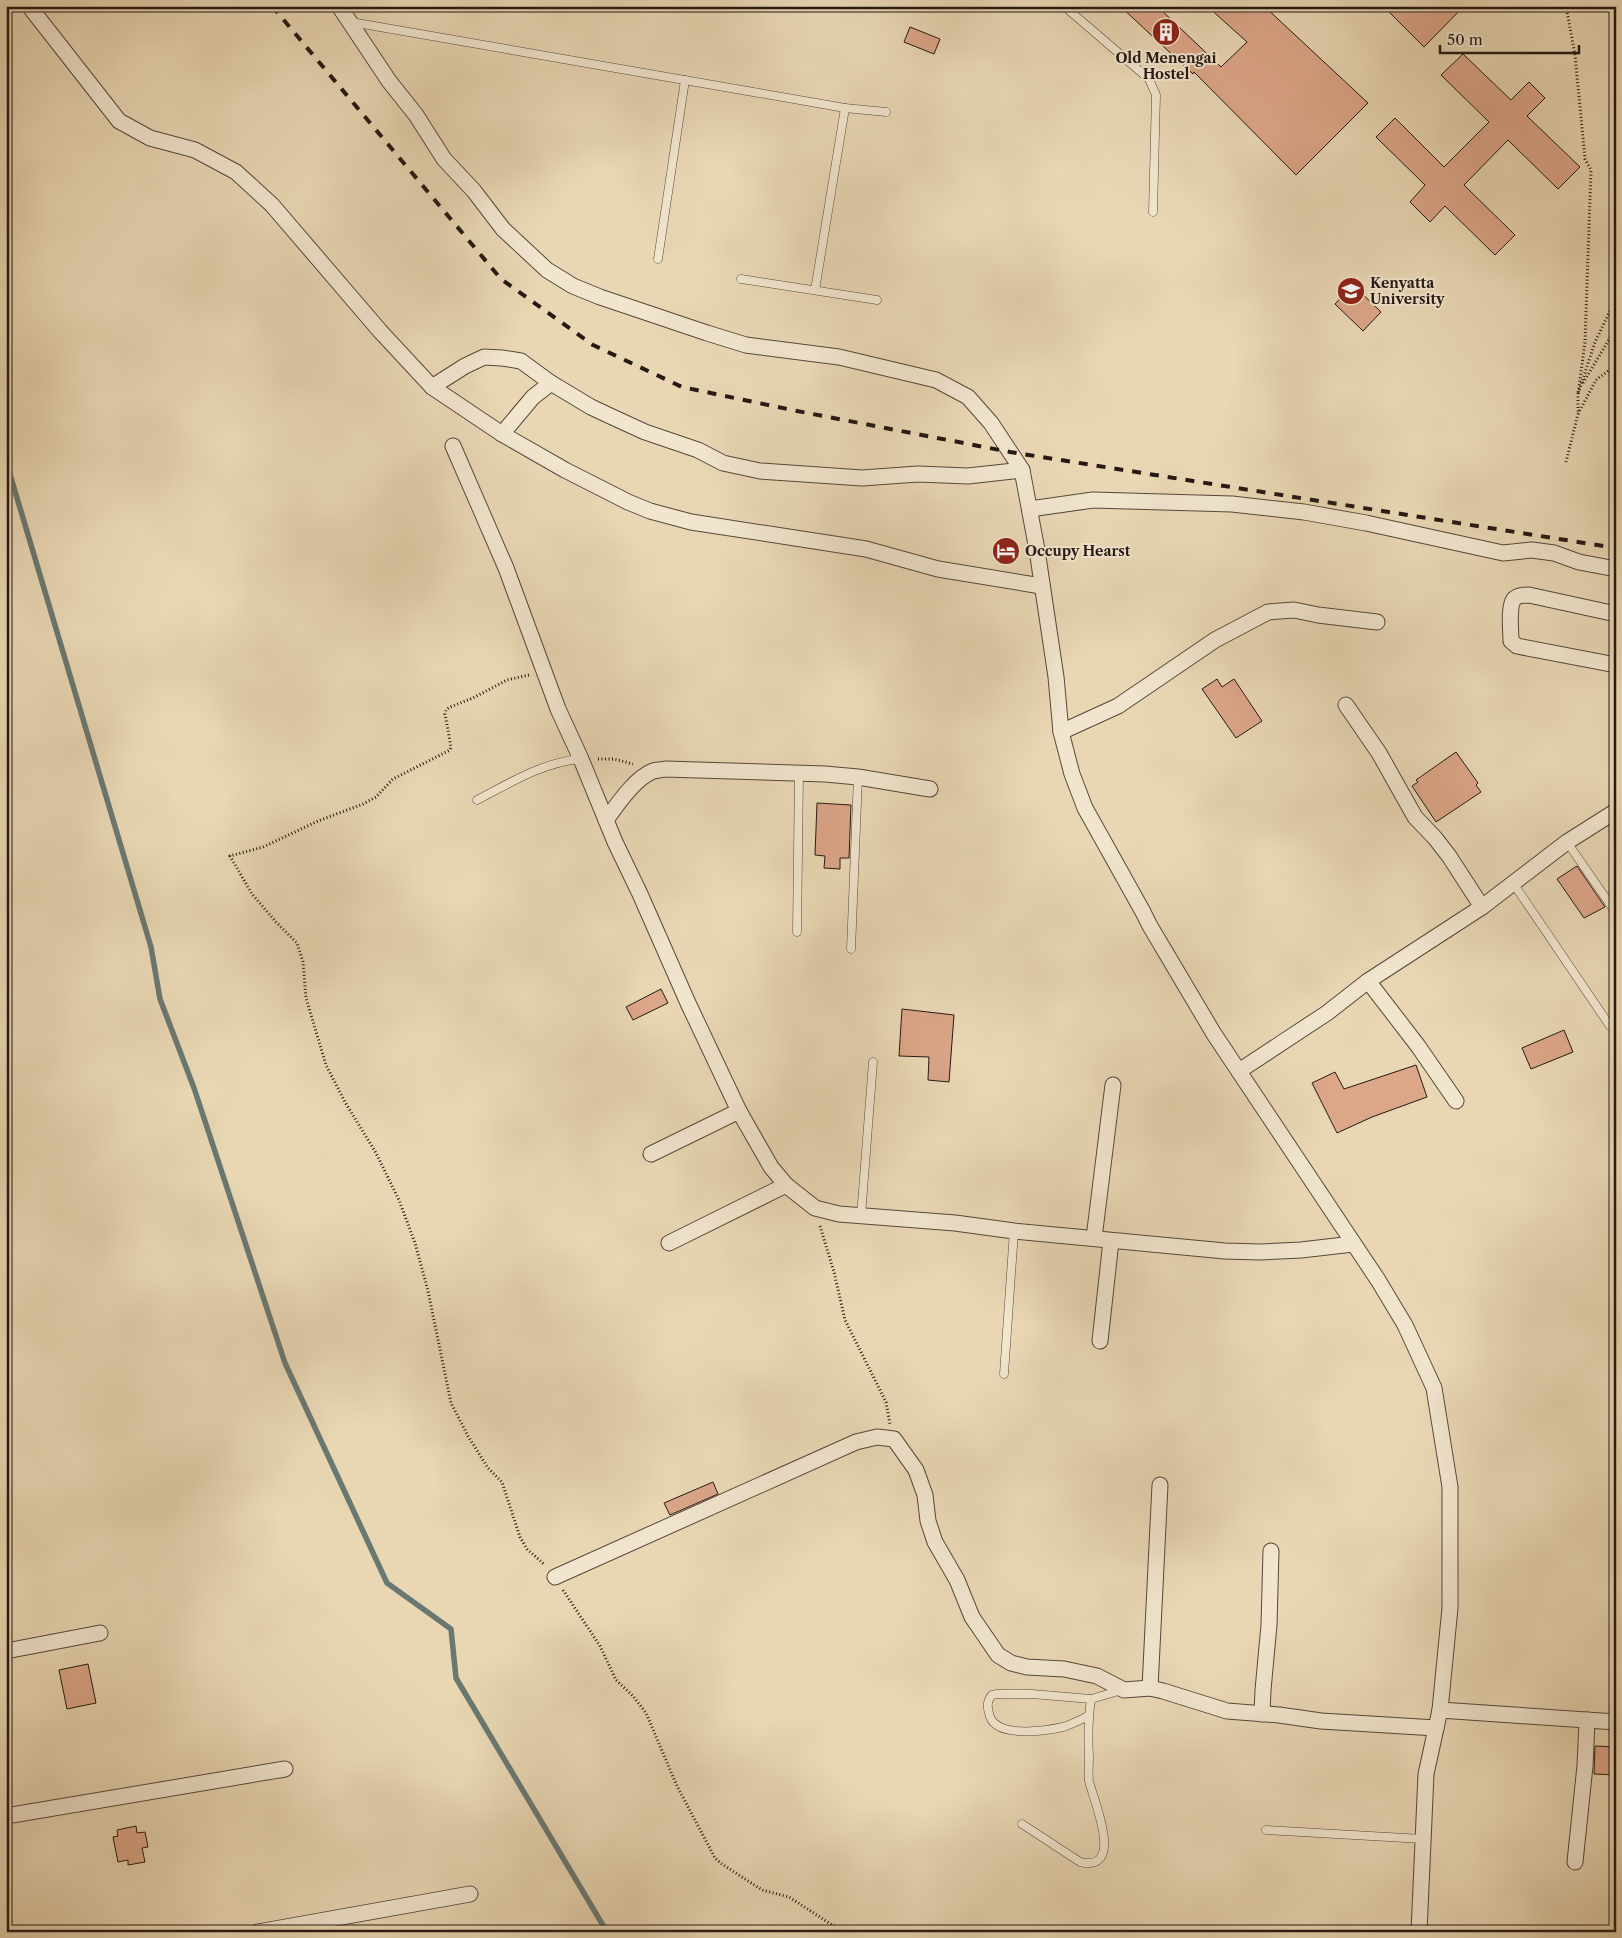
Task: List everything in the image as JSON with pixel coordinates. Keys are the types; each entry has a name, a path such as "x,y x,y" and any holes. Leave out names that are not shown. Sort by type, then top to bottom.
{"street":[{"path":"29,6 119,121 150,138 195,150 236,172 272,205 380,331 432,387 502,434 565,470 628,502 675,518 722,528 866,549 938,570 1042,586"},
{"path":"338,6 351,22 389,81 416,115 444,159 474,191 504,229 547,270 573,286 600,297 642,310 680,325 746,345 839,357 936,380 968,398 991,423 1022,470 1030,509 1056,677 1061,732 1072,774 1085,808 1150,926 1209,1026 1378,1280 1405,1325 1434,1388 1450,1486 1450,1608 1440,1710 1426,1774 1419,1932"},
{"path":"432,387 465,366 484,357 502,358 521,361 551,383 591,408 645,432 698,450 723,463 760,471 862,478 918,474 968,476 1022,470"},
{"path":"502,434 528,402 551,383"},
{"path":"453,446 506,568 558,709 688,1004 739,1111 771,1167 786,1186 815,1208 839,1214 956,1223 1014,1231 1225,1251 1301,1250 1353,1244"},
{"path":"1030,509 1093,500 1241,505 1304,512 1366,523 1503,553 1532,550 1554,553 1579,562 1616,569"},
{"path":"1616,614 1530,595 1519,595 1514,599 1511,606 1510,641 1517,646 1616,665"},
{"path":"1061,732 1118,706 1215,640 1268,612 1294,610 1318,615 1377,622"},
{"path":"1346,705 1379,753 1415,817 1435,838 1482,907"},
{"path":"606,820 629,791 653,771 665,769 858,777 930,789"},
{"path":"1239,1071 1327,1013 1368,981 1482,907 1567,842 1616,811"},
{"path":"1368,981 1418,1046 1456,1101"},
{"path":"1094,1238 1113,1085"},
{"path":"651,1154 739,1111"},
{"path":"669,1244 786,1186"},
{"path":"1100,1341 1111,1241"},
{"path":"555,1577 856,1442 877,1437 894,1439 916,1470 925,1495 928,1521 935,1542 956,1580 972,1617 998,1655 1011,1663 1027,1667 1064,1670 1097,1676 1124,1690 1150,1688 1227,1712 1321,1721 1436,1728"},
{"path":"1150,1688 1160,1484"},
{"path":"1262,1714 1269,1625 1271,1551"},
{"path":"6,1650 100,1633"},
{"path":"1440,1710 1616,1722"},
{"path":"1575,1862 1585,1766 1587,1720"},
{"path":"6,1816 285,1769"},
{"path":"258,1932 470,1894"}],"lane":[{"path":"1064,6 1149,79 1153,87 1156,96 1153,212"},
{"path":"351,22 845,108 886,112"},
{"path":"658,259 685,80"},
{"path":"815,290 845,108"},
{"path":"741,279 877,300"},
{"path":"477,800 540,768 564,760 581,759"},
{"path":"797,932 799,774"},
{"path":"851,948 858,777"},
{"path":"1567,842 1616,913"},
{"path":"1513,883 1610,1026"},
{"path":"861,1216 873,1062"},
{"path":"1004,1374 1014,1231"},
{"path":"1088,1716 1065,1726 1044,1731 1009,1730 994,1724 989,1716 987,1704 992,1695 997,1694 1032,1694 1090,1699 1124,1690"},
{"path":"1022,1824 1080,1862 1088,1864 1097,1860 1101,1854 1104,1846 1103,1826 1089,1780 1088,1716 1090,1699"},
{"path":"1266,1830 1424,1839"}],"path":[{"path":"1566,6 1575,55 1585,159 1592,170 1584,342 1578,394 1578,414"},
{"path":"1578,394 1595,342 1616,295"},
{"path":"1578,394 1589,371 1616,328"},
{"path":"1566,462 1578,414 1596,380 1616,365"},
{"path":"543,672 507,680 473,698 450,707 446,710 445,714 450,750 393,779 376,797 318,821 263,847 230,856 252,894 297,943 303,962 306,998 326,1065 345,1102 376,1153 399,1200 414,1243 428,1291 451,1403 468,1436 488,1468 502,1482 520,1537 527,1549 555,1577 600,1646 616,1680 633,1696 646,1713 677,1786 715,1858 762,1890 789,1897 844,1932"},
{"path":"581,759 614,759 653,771"},
{"path":"815,1208 834,1272 845,1320 886,1402 894,1439"}],"building":[{"path":"1120,6 1157,6 1221,67 1247,42 1207,6 1264,6 1368,103 1296,175 1194,72 1193,74"},
{"path":"1383,6 1464,6 1424,47"},
{"path":"910,27 940,39 934,54 904,42"},
{"path":"1463,54 1511,100 1529,82 1545,98 1527,116 1580,167 1558,189 1508,140 1464,185 1515,235 1495,255 1445,206 1430,222 1410,202 1425,185 1376,137 1395,118 1444,167 1489,122 1441,75"},
{"path":"1353,285 1381,312 1363,331 1335,304"},
{"path":"1217,679 1222,687 1234,679 1262,721 1236,738 1202,689"},
{"path":"1456,752 1478,783 1476,785 1481,792 1436,822 1412,786 1418,782 1416,780"},
{"path":"817,803 851,805 849,858 840,858 840,869 824,868 825,856 815,855"},
{"path":"1577,866 1605,907 1584,918 1557,879"},
{"path":"661,989 668,1003 633,1020 626,1007"},
{"path":"902,1009 954,1015 949,1082 928,1080 929,1057 899,1056"},
{"path":"1564,1030 1573,1052 1531,1069 1522,1048"},
{"path":"1416,1065 1427,1097 1372,1117 1337,1133 1312,1083 1335,1072 1344,1089"},
{"path":"713,1482 718,1494 670,1515 664,1503"},
{"path":"88,1664 96,1703 67,1709 59,1670"},
{"path":"1595,1746 1616,1747 1616,1775 1594,1774"},
{"path":"136,1826 137,1833 145,1832 148,1847 142,1848 145,1862 128,1865 128,1860 118,1862 113,1837 118,1836 117,1830"}],"waterway":[{"path":"6,461 151,947 160,999 194,1088 285,1363 387,1583 451,1629 456,1678 607,1932"}],"railway":[{"path":"272,6 501,279 593,345 682,387 1010,452 1616,548"}],"place":[{"name":"Old Menengai Hostel","path":"1166,32"},
{"name":"Kenyatta University","path":"1351,291"},
{"name":"Occupy Hearst","path":"1006,551"}]}
